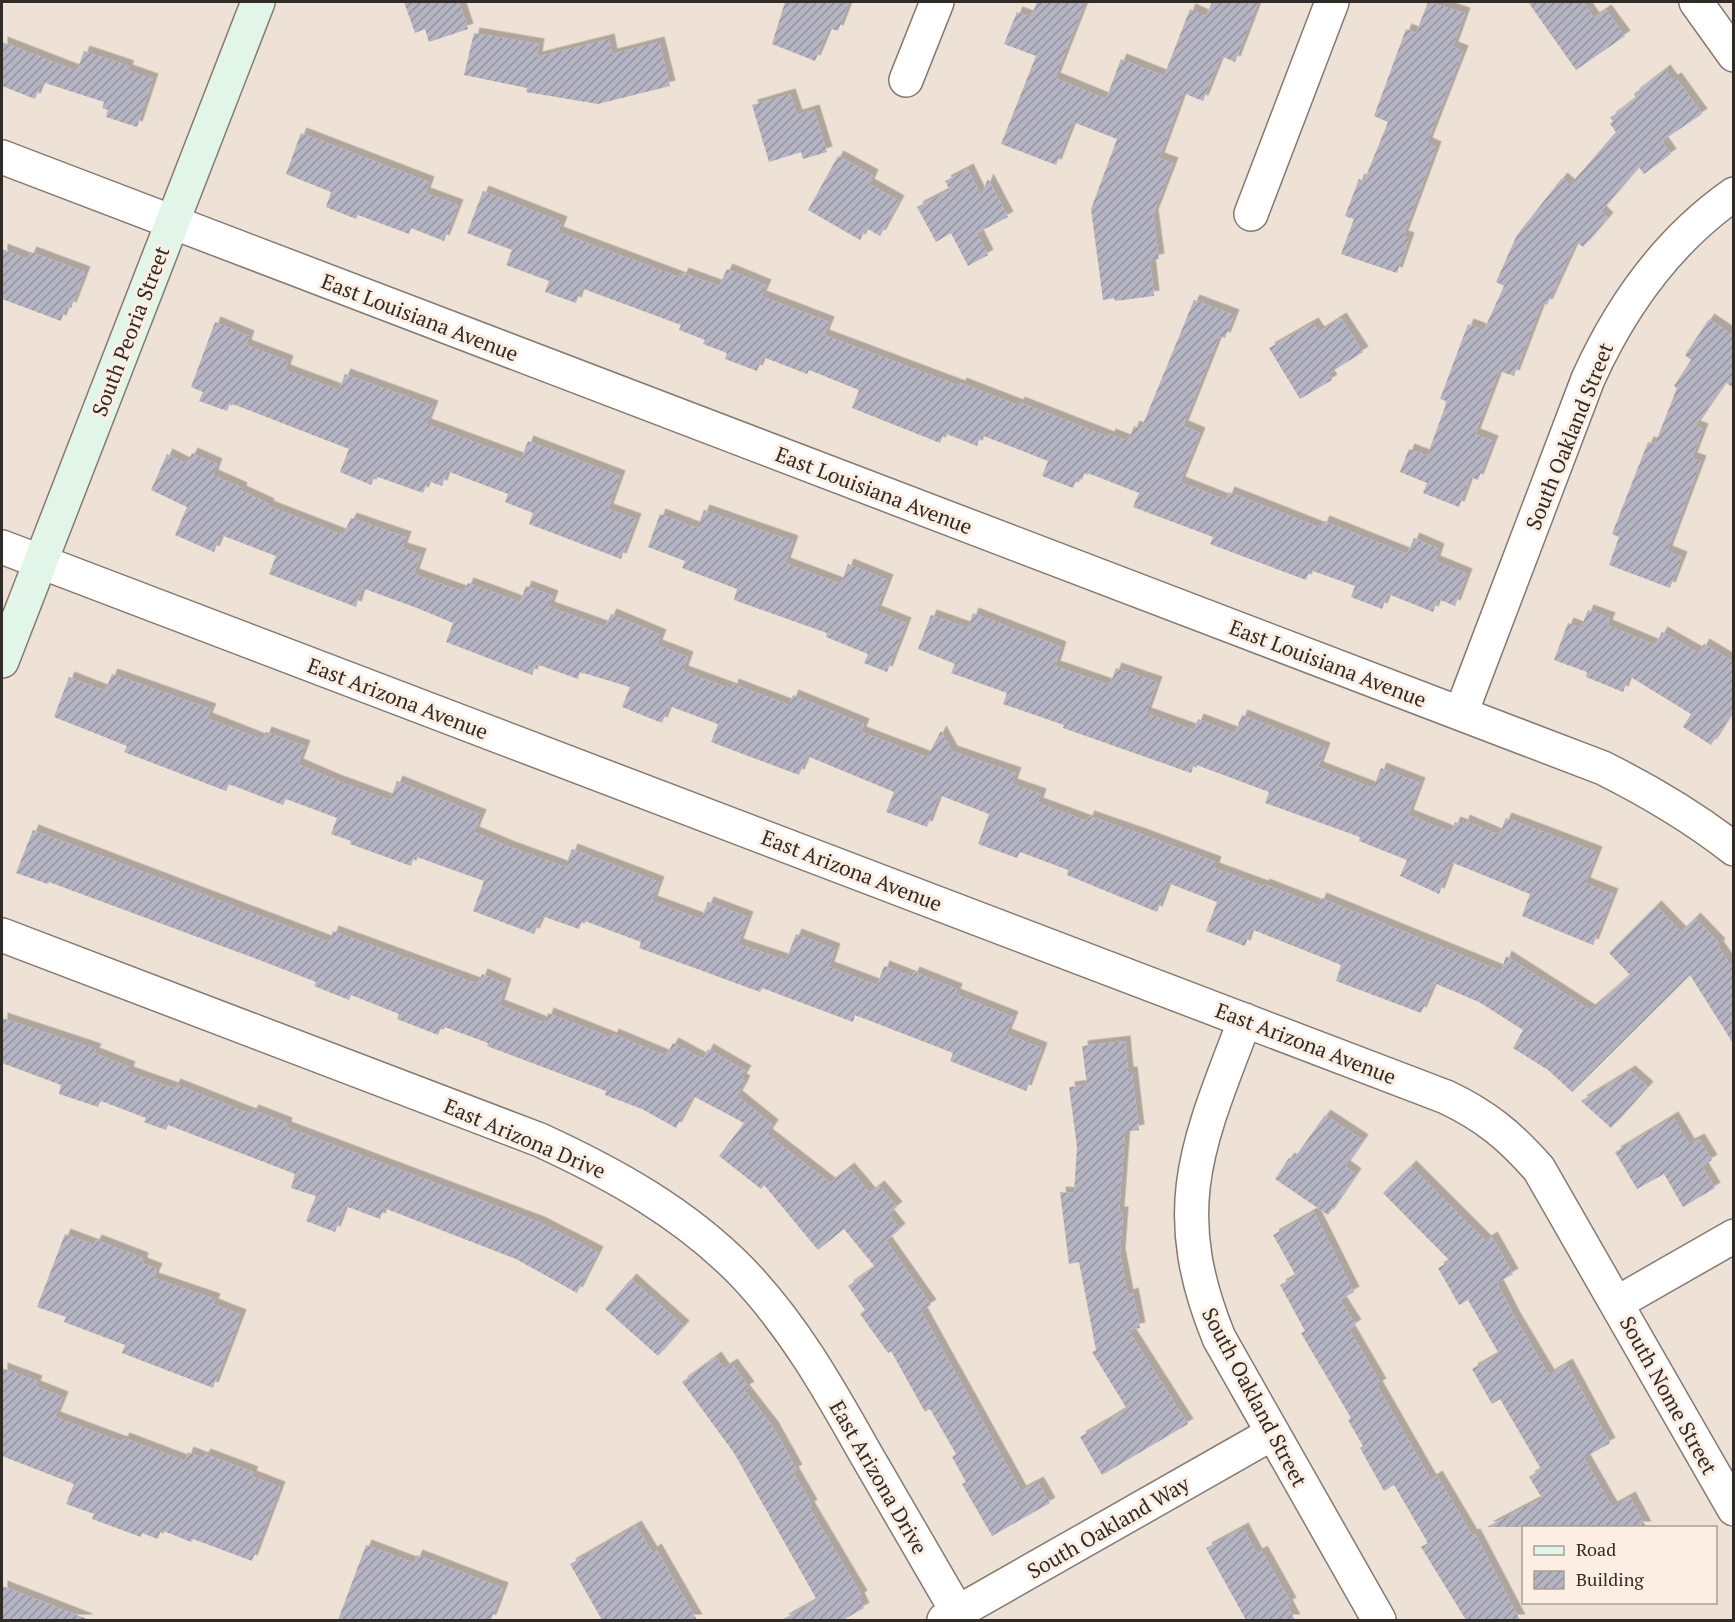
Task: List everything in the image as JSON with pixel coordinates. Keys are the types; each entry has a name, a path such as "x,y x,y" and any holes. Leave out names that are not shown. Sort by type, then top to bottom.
{"main road":[{"name":"South Peoria Street","path":"2,661 258,2"}],"street":[{"path":"906,80 937,2"},
{"path":"1251,214 1332,2"},
{"path":"1705,5 1734,56"},
{"name":"East Louisiana Avenue","path":"2,157 1603,768 1656,795 1734,849"},
{"name":"South Oakland Street","path":"1461,713 1606,339 1629,301 1656,266 1686,233 1734,194"},
{"name":"East Arizona Avenue","path":"2,547 1245,1020 1446,1097 1476,1111 1511,1137 1539,1168 1617,1303"},
{"name":"East Arizona Drive","path":"2,935 540,1140 599,1167 649,1196 697,1231 740,1271 780,1315 814,1363 954,1618"},
{"name":"South Oakland Street","path":"1245,1020 1204,1129 1197,1160 1191,1213 1193,1246 1203,1298 1220,1338 1379,1620"},
{"name":"South Nome Street","path":"1734,1236 1617,1303 1734,1509"},
{"name":"South Oakland Way","path":"954,1618 1273,1433"}],"building":[{"path":"404,2 459,2 468,29 429,42 425,29 415,33"},
{"path":"785,2 849,2 838,31 829,28 815,61 772,44"},
{"path":"1037,2 1085,2 1055,78 1106,99 1121,59 1164,76 1190,9 1206,16 1212,2 1258,2 1235,62 1221,56 1203,101 1183,93 1159,158 1173,163 1153,215 1159,259 1150,261 1154,296 1115,301 1114,298 1103,300 1091,209 1117,139 1073,122 1056,165 1001,144 1036,56 1004,44 1017,12 1031,17"},
{"path":"1428,2 1465,13 1453,47 1463,51 1427,143 1436,147 1403,236 1409,238 1397,273 1341,254 1354,219 1345,216 1359,179 1364,181 1388,122 1374,116 1406,29 1416,33"},
{"path":"1528,2 1583,2 1594,18 1606,10 1625,36 1576,70"},
{"path":"474,33 539,44 537,57 609,39 612,54 659,42 670,86 598,104 526,92 527,88 464,75"},
{"path":"2,42 77,71 84,51 129,66 127,70 153,79 137,127 106,117 108,110 102,108 104,102 42,82 35,99 2,86"},
{"path":"1665,70 1672,80 1676,78 1702,114 1662,141 1671,154 1644,174 1639,167 1601,211 1608,218 1583,247 1576,242 1547,305 1542,303 1514,376 1499,371 1475,434 1493,441 1478,480 1470,477 1459,507 1423,493 1427,483 1400,472 1409,449 1427,456 1445,407 1446,401 1440,399 1468,324 1484,330 1504,286 1496,282 1517,235 1562,178 1570,185 1616,132 1610,124 1613,121 1610,118 1636,98 1634,94"},
{"path":"790,94 797,115 814,110 827,152 803,159 801,152 769,162 752,105"},
{"path":"301,133 429,182 425,193 458,205 444,241 411,228 409,234 358,215 356,219 326,207 331,192 286,174"},
{"path":"838,156 873,175 869,184 899,201 880,236 866,228 860,240 808,210"},
{"path":"968,169 981,196 988,179 1008,217 977,233 988,255 968,266 951,233 936,242 917,207 950,190 945,181"},
{"path":"483,191 562,222 558,232 681,278 683,273 719,286 727,269 766,285 761,296 829,322 824,335 960,386 961,383 1018,405 1019,402 1109,437 1110,434 1128,441 1134,426 1141,429 1194,300 1234,315 1225,338 1219,336 1183,426 1200,433 1180,482 1226,500 1229,492 1321,528 1324,521 1407,554 1414,538 1439,549 1435,561 1467,574 1455,606 1438,599 1433,612 1388,594 1382,609 1351,597 1355,586 1310,570 1306,580 1210,544 1213,537 1133,507 1139,493 1085,472 1082,480 1077,478 1073,488 1042,476 1048,461 981,435 977,446 944,433 940,443 852,408 859,390 809,370 807,374 763,357 757,371 725,359 727,353 703,344 705,340 679,330 681,325 581,288 576,303 545,292 549,281 506,265 512,250 467,233"},
{"path":"2,249 28,259 31,252 85,272 71,308 66,306 61,321 2,299"},
{"path":"1341,318 1363,352 1328,374 1332,380 1300,399 1269,348 1313,323 1319,332"},
{"path":"1709,319 1734,336 1734,388 1725,382 1695,426 1703,429 1692,458 1701,461 1667,551 1682,557 1670,588 1609,565 1619,537 1612,534 1648,442 1655,444 1677,388 1674,386 1691,360 1685,355"},
{"path":"215,322 249,336 246,345 288,361 285,370 339,390 345,374 433,406 426,424 521,459 528,441 620,476 608,509 636,519 621,559 529,524 533,513 505,502 508,494 447,471 442,486 428,481 423,493 375,476 371,485 340,472 349,449 230,403 227,411 199,401 203,392 191,387"},
{"path":"192,453 217,464 213,475 242,488 241,491 269,504 268,506 343,535 351,518 406,537 402,548 421,554 414,574 464,592 468,583 520,602 526,586 553,596 549,607 605,627 611,614 661,635 657,645 688,657 683,671 732,689 733,684 789,705 793,695 864,724 861,732 927,757 941,731 952,751 1016,773 1012,784 1041,794 1038,803 1087,821 1089,816 1141,834 1216,862 1214,868 1318,905 1321,898 1501,971 1506,956 1590,1010 1630,975 1609,953 1656,906 1681,932 1695,918 1720,944 1718,946 1734,970 1734,1045 1690,975 1572,1092 1548,1070 1513,1048 1523,1030 1479,1002 1434,983 1421,1013 1336,981 1341,965 1251,929 1245,946 1206,931 1217,902 1168,883 1157,912 1067,875 1068,870 1020,852 1017,858 978,844 989,814 939,795 927,827 886,812 894,792 807,756 799,775 711,742 718,724 669,706 662,723 622,707 630,687 580,672 578,679 536,664 532,675 446,642 453,623 417,608 362,588 356,607 269,574 276,556 221,535 214,552 175,535 187,507 151,490 167,454 187,464"},
{"path":"704,510 793,541 785,563 841,584 848,564 888,580 876,611 906,623 887,672 864,663 868,654 826,637 827,633 734,600 737,589 682,568 685,561 648,547 660,514 697,528"},
{"path":"1588,610 1610,618 1607,625 1655,645 1662,632 1699,653 1704,644 1734,662 1734,709 1711,745 1683,727 1691,714 1629,676 1623,692 1586,677 1587,672 1554,660 1568,623 1581,628"},
{"path":"973,613 1061,647 1055,666 1110,685 1116,668 1157,682 1146,713 1194,730 1198,719 1235,733 1242,715 1325,748 1318,767 1373,788 1381,768 1420,783 1408,815 1451,832 1455,822 1463,825 1464,820 1499,835 1506,818 1597,852 1585,883 1613,894 1593,945 1522,916 1530,894 1451,862 1439,894 1400,876 1407,860 1359,841 1360,837 1265,803 1269,792 1194,764 1191,773 1063,728 1064,725 1003,704 1007,693 951,673 955,664 918,649 931,615 968,628"},
{"path":"112,674 211,709 207,718 263,740 266,732 305,746 298,764 335,780 390,800 397,781 481,815 474,832 510,847 565,867 572,849 659,882 652,901 701,919 708,902 748,917 738,944 786,960 796,934 835,949 829,967 877,985 884,966 912,977 914,972 957,989 955,994 1013,1017 1006,1034 1042,1048 1026,1091 950,1061 953,1053 855,1015 853,1022 762,988 760,992 639,948 641,942 582,920 579,929 542,916 534,934 473,911 484,881 414,856 411,866 350,844 351,841 331,834 337,818 286,799 283,805 229,784 226,791 124,752 127,746 54,717 69,677 105,691"},
{"path":"33,830 329,942 333,931 478,984 482,974 506,984 499,1005 545,1023 548,1013 612,1038 613,1034 666,1056 673,1043 703,1059 708,1049 746,1071 741,1079 745,1081 737,1096 773,1125 767,1134 830,1183 849,1168 870,1193 879,1186 897,1207 888,1214 900,1229 886,1241 931,1305 921,1311 1021,1491 1038,1482 1050,1503 992,1536 962,1484 966,1482 952,1457 956,1454 930,1409 925,1412 891,1351 888,1353 860,1314 865,1310 848,1286 875,1267 844,1229 818,1250 764,1185 761,1189 719,1156 744,1123 693,1096 676,1128 642,1109 605,1095 606,1091 487,1046 488,1043 442,1026 438,1035 397,1019 399,1014 351,995 349,1000 314,986 316,982 262,961 49,882 48,884 16,873"},
{"path":"2,1018 96,1049 94,1053 130,1067 128,1072 173,1088 175,1084 251,1114 253,1110 287,1123 286,1127 539,1222 598,1252 577,1293 516,1259 384,1208 380,1219 345,1206 335,1232 306,1221 316,1196 291,1188 295,1174 168,1125 166,1130 144,1122 146,1118 101,1101 98,1107 59,1094 61,1085 2,1063"},
{"path":"1125,1041 1128,1072 1132,1072 1139,1130 1125,1132 1119,1212 1123,1212 1120,1254 1128,1295 1133,1293 1140,1328 1128,1330 1188,1424 1102,1475 1080,1437 1127,1409 1092,1352 1096,1350 1079,1262 1069,1264 1060,1192 1074,1193 1077,1147 1069,1087 1087,1085 1082,1046"},
{"path":"1630,1071 1648,1087 1611,1128 1581,1101"},
{"path":"1325,1115 1363,1140 1345,1166 1356,1174 1328,1215 1275,1179 1289,1158 1293,1160"},
{"path":"1673,1117 1689,1144 1699,1139 1712,1160 1702,1166 1715,1188 1683,1207 1664,1174 1637,1189 1615,1152"},
{"path":"1411,1166 1486,1241 1492,1237 1513,1274 1497,1283 1515,1318 1549,1375 1567,1364 1610,1443 1584,1458 1612,1507 1630,1497 1645,1526 1487,1527 1542,1498 1529,1477 1541,1469 1500,1399 1492,1404 1472,1369 1499,1354 1468,1300 1459,1305 1438,1268 1450,1261 1383,1193"},
{"path":"1314,1212 1354,1292 1340,1300 1356,1325 1349,1329 1381,1384 1377,1386 1431,1480 1437,1476 1472,1535 1475,1534 1520,1620 1466,1620 1421,1547 1428,1543 1394,1485 1384,1491 1360,1448 1363,1446 1348,1420 1351,1418 1301,1333 1305,1331 1280,1285 1296,1276 1273,1235"},
{"path":"65,1234 94,1245 96,1240 143,1258 142,1263 157,1269 153,1278 215,1299 213,1304 241,1315 213,1388 122,1353 125,1345 64,1322 66,1317 37,1307"},
{"path":"631,1279 684,1326 658,1356 605,1309"},
{"path":"716,1357 724,1369 732,1364 749,1387 744,1390 773,1427 797,1470 793,1472 812,1505 809,1507 862,1596 859,1598 864,1608 843,1620 782,1620 817,1600 734,1453 682,1382"},
{"path":"2,1368 37,1381 35,1386 63,1397 55,1417 122,1442 124,1438 185,1461 188,1452 203,1458 205,1454 253,1472 251,1476 280,1487 252,1561 161,1530 158,1539 142,1533 141,1537 92,1519 94,1514 66,1504 74,1484 2,1456"},
{"path":"636,1526 652,1552 656,1549 697,1620 602,1620 570,1564"},
{"path":"1243,1528 1257,1554 1262,1551 1291,1603 1287,1605 1295,1620 1246,1620 1206,1548"},
{"path":"366,1545 414,1563 417,1555 503,1588 491,1620 338,1620"},
{"path":"2,1586 87,1619 2,1620"}]}
